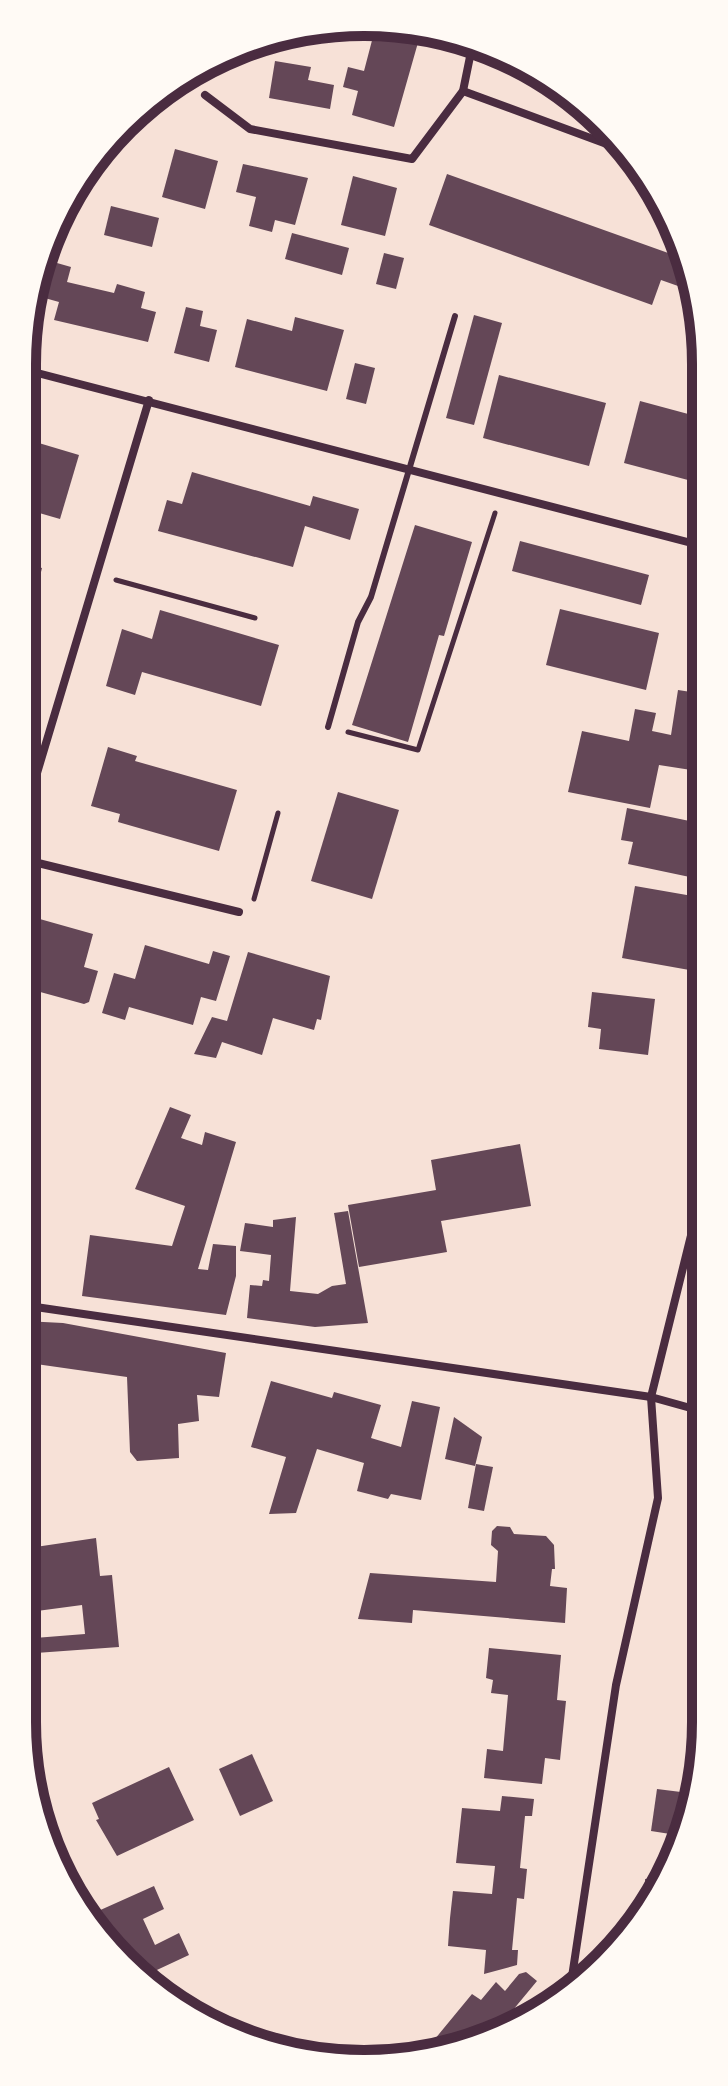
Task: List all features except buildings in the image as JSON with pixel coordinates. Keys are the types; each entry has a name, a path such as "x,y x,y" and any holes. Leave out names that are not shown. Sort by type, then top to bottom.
{"street":[{"path":"205,95 250,129 412,159 463,91 471,54"},
{"path":"463,91 608,144"},
{"path":"36,372 692,543"},
{"path":"36,778 99,576 149,400"},
{"path":"36,862 239,912"},
{"path":"572,1975 616,1685 658,1498 651,1397 692,1231"},
{"path":"36,1307 651,1397 692,1408"}],"lane":[{"path":"328,727 358,622 371,597 455,316"}],"path":[{"path":"328,727 418,750 502,493"},
{"path":"99,576 255,618"},
{"path":"239,912 252,905 278,813"}]}
